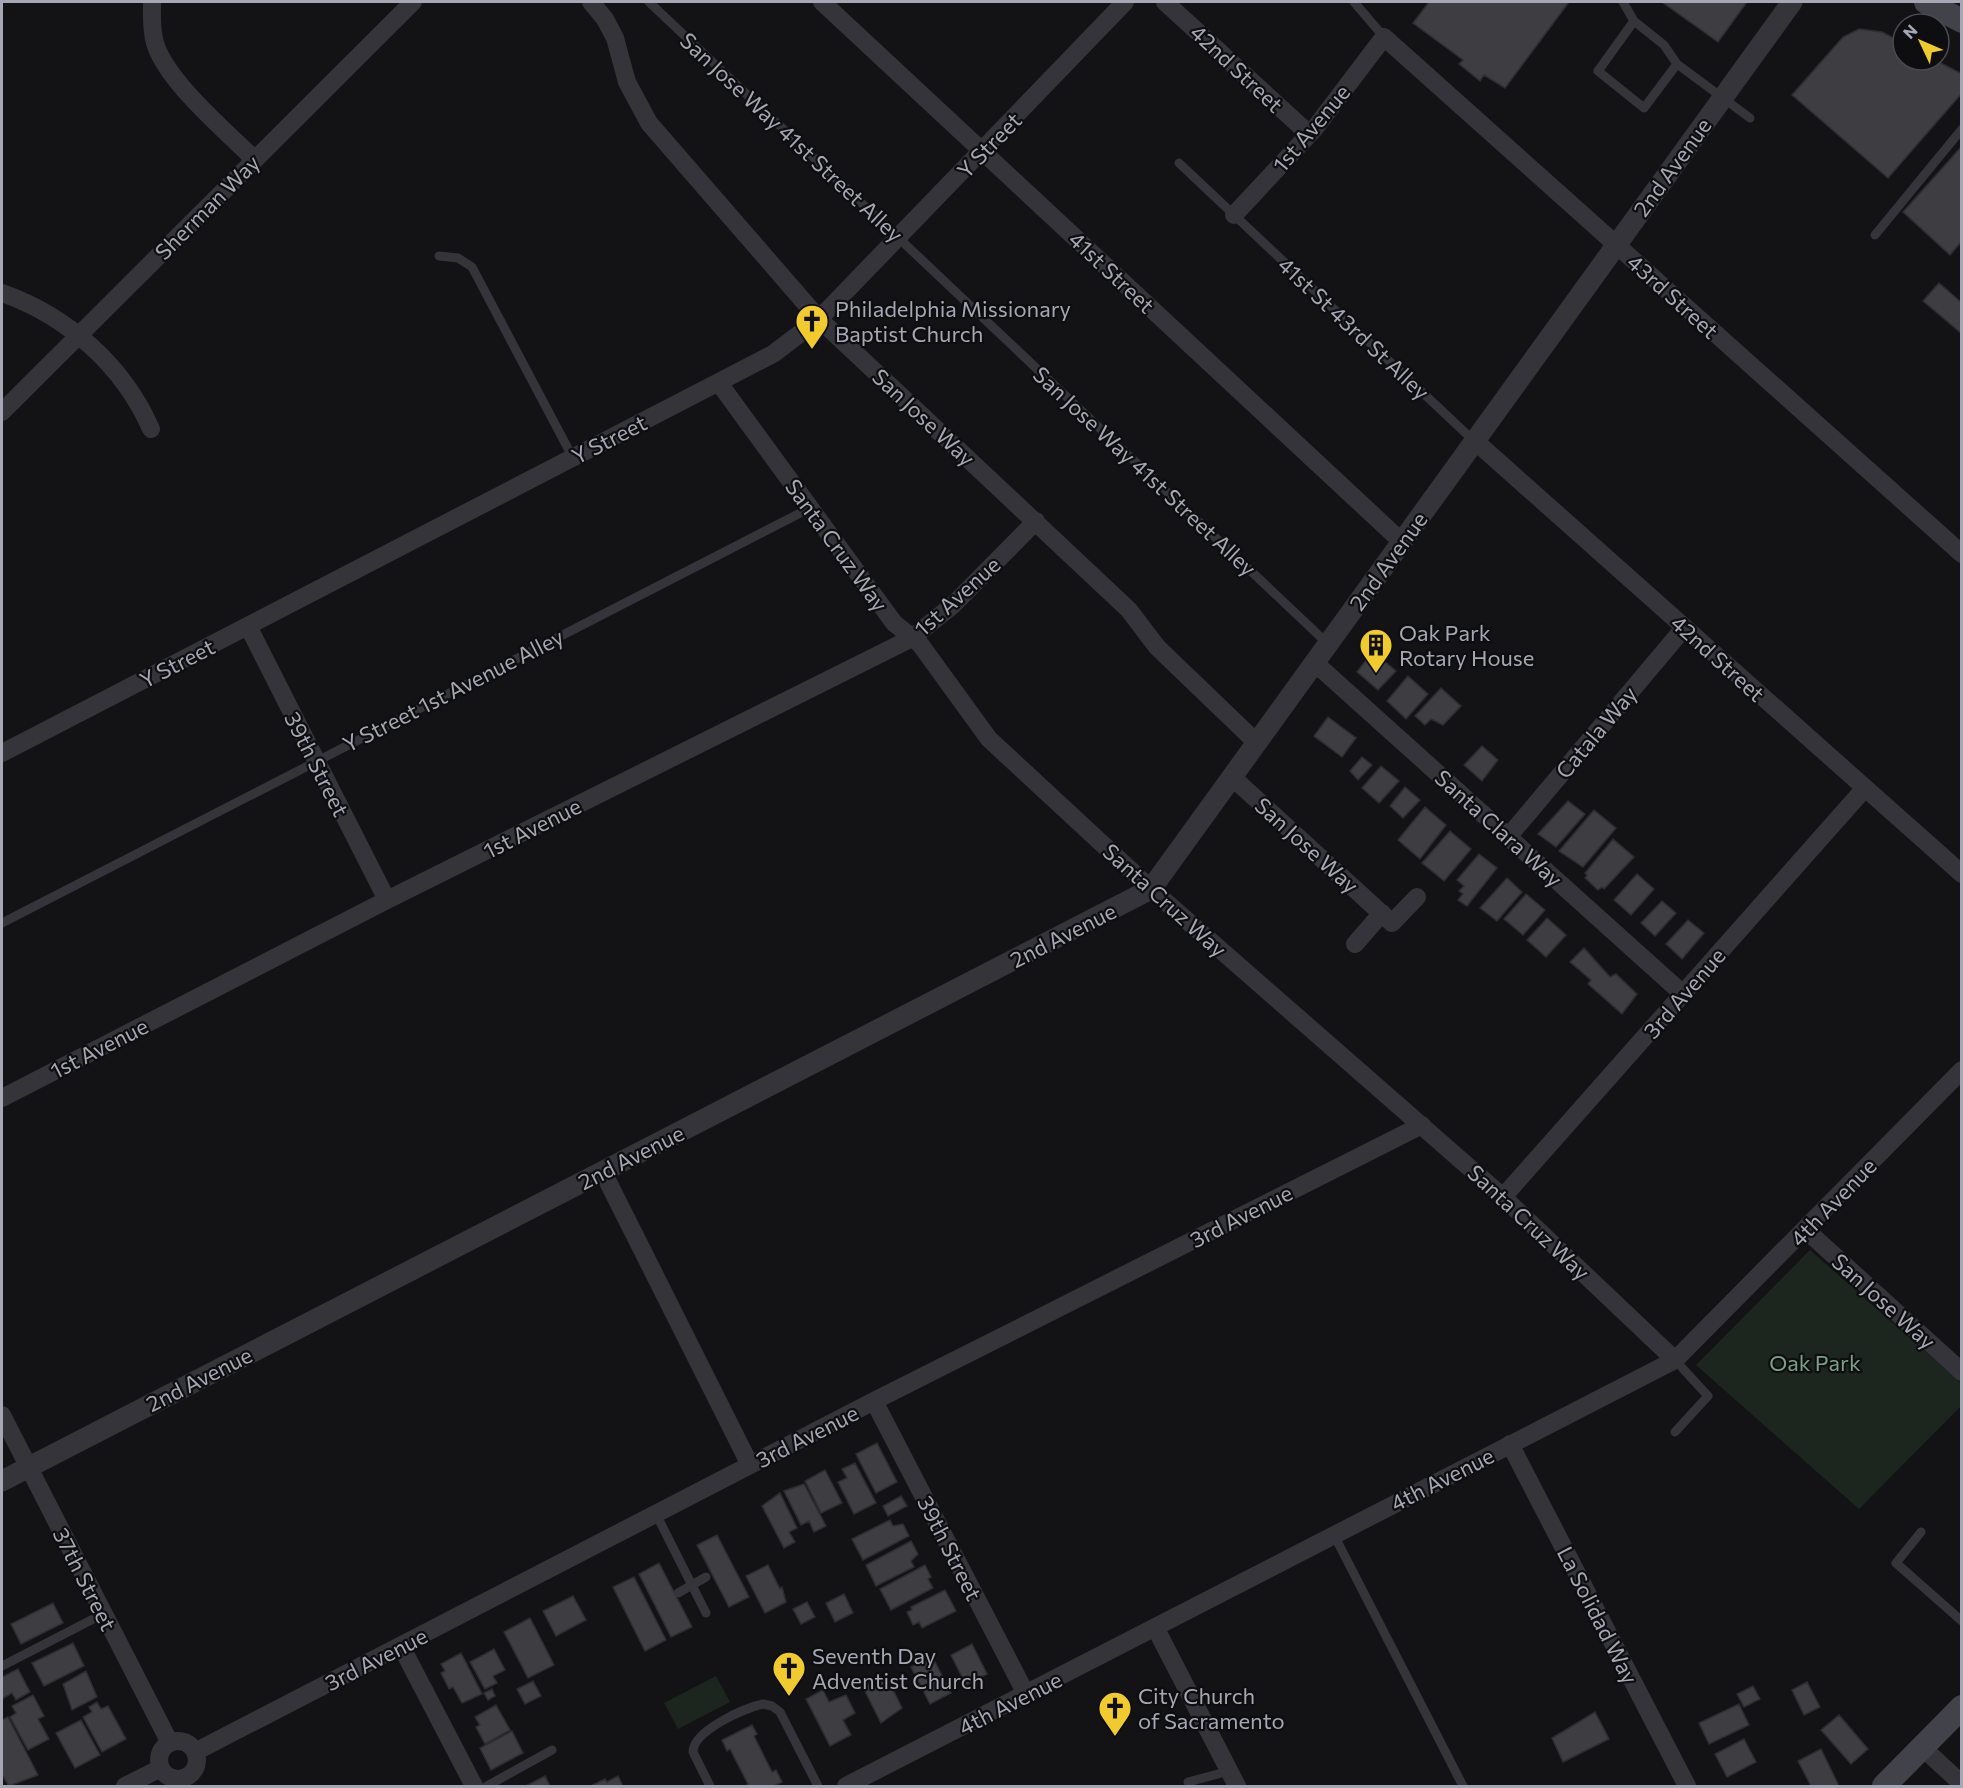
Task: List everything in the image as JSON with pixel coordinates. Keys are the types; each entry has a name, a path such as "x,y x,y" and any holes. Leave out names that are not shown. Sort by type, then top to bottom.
{"main road":[{"path":"1926,2 1962,21"},
{"path":"1884,1786 1962,1707"}],"street":[{"path":"152,2 151,26 155,44 168,69 255,160"},
{"name":"Sherman Way","path":"2,412 413,2"},
{"name":"San Jose Way","path":"591,2 615,38 627,82 636,104 649,123 819,319 1129,610 1157,647 1257,743"},
{"name":"41st Street","path":"822,2 1402,542"},
{"name":"Y Street","path":"2,753 773,354 819,319 1125,2"},
{"name":"42nd Street","path":"1165,2 1309,134"},
{"name":"2nd Avenue","path":"2,1480 1151,890 1792,2"},
{"name":"1st Avenue","path":"1234,215 1309,134 1384,37"},
{"name":"43rd Street","path":"1384,37 1962,554"},
{"path":"2,293 43,312 78,334 125,381 151,429"},
{"name":"Santa Cruz Way","path":"719,383 894,623 920,644 989,739 1151,890 1503,1197 1675,1360"},
{"name":"42nd Street","path":"1475,441 1962,874"},
{"name":"1st Avenue","path":"2,1098 387,900 912,638 953,605 1036,521"},
{"name":"39th Street","path":"248,626 387,900"},
{"name":"Catala Way","path":"1508,837 1684,628"},
{"name":"Santa Clara Way","path":"1315,663 1683,994"},
{"name":"San Jose Way","path":"1232,777 1382,913"},
{"name":"3rd Avenue","path":"1503,1197 1865,788"},
{"path":"1355,944 1382,913 1392,923 1417,897"},
{"name":"4th Avenue","path":"846,1786 1675,1360 1962,1070"},
{"name":"3rd Avenue","path":"195,1752 874,1401 1422,1125"},
{"path":"603,1172 750,1465"},
{"name":"San Jose Way","path":"1806,1230 1962,1372"},
{"name":"39th Street","path":"874,1401 1026,1694"},
{"name":"37th Street","path":"2,1415 170,1743"},
{"name":"La Solidad Way","path":"1510,1444 1684,1786"},
{"path":"1155,1627 1233,1779"},
{"path":"401,1646 474,1786"},
{"path":"170,1743 187,1744 195,1752 196,1764 190,1781 172,1778 161,1768 161,1752 170,1743"},
{"path":"1923,1748 1962,1784"},
{"path":"125,1786 161,1768"}],"lane":[{"name":"San Jose Way 41st Street Alley","path":"649,2 1328,644"},
{"path":"1353,2 1384,37"},
{"path":"1623,2 1634,21 1664,45 1677,64 1750,118"},
{"path":"1634,21 1598,71 1644,108 1677,64"},
{"path":"1875,236 1962,129"},
{"name":"41st St 43rd St Alley","path":"1179,163 1475,441"},
{"path":"439,256 458,258 472,267 573,458"},
{"name":"Y Street 1st Avenue Alley","path":"2,923 810,508"},
{"path":"1675,1360 1708,1396 1675,1432"},
{"path":"656,1514 706,1613"},
{"path":"1921,1532 1896,1563 1962,1621"},
{"path":"1334,1535 1463,1786"},
{"path":"678,1593 706,1577"},
{"path":"2,1666 103,1614"},
{"path":"710,1786 693,1752 697,1739 706,1731 763,1704 772,1706 780,1712 818,1786"},
{"path":"487,1786 552,1750"},
{"path":"1188,1782 1233,1779"}],"green space":[{"name":"Oak Park","path":"1810,1250 1961,1383 1961,1406 1859,1509 1696,1365"},
{"path":"716,1676 730,1702 678,1729 664,1703"}],"building":[{"path":"1429,2 1569,2 1505,88 1484,75 1480,81 1459,64 1463,60 1413,23"},
{"path":"1662,2 1747,2 1718,42"},
{"path":"1859,29 1882,32 1891,37 1891,72 1951,72 1951,68 1962,74 1962,93 1888,178 1792,95 1843,37"},
{"path":"1962,146 1962,241 1950,255 1903,212"},
{"path":"1939,283 1962,303 1962,334 1923,301"},
{"name":"Oak Park Rotary House","path":"1376,654 1396,671 1378,690 1357,672 1367,659 1369,662"},
{"path":"1408,676 1428,694 1406,719 1387,701"},
{"path":"1441,688 1461,706 1443,725 1431,719 1425,725 1415,716"},
{"path":"1328,717 1356,738 1342,757 1314,736"},
{"path":"1482,746 1498,760 1482,781 1464,765"},
{"path":"1362,757 1372,765 1358,780 1350,771"},
{"path":"1381,766 1399,781 1379,803 1362,788"},
{"path":"1405,787 1420,800 1403,818 1390,806"},
{"path":"1568,801 1585,814 1556,847 1538,834"},
{"path":"1425,807 1446,825 1420,859 1398,840"},
{"path":"1594,810 1616,828 1583,867 1559,851"},
{"path":"1450,831 1471,849 1444,881 1422,863"},
{"path":"1613,839 1634,857 1604,889 1602,887 1598,890 1585,878 1587,875 1585,873"},
{"path":"1479,854 1497,868 1467,906 1458,900 1463,894 1459,891 1464,886 1457,880"},
{"path":"1637,874 1654,889 1631,915 1614,900"},
{"path":"1507,878 1522,892 1497,921 1480,908"},
{"path":"1526,894 1545,910 1523,935 1504,919"},
{"path":"1662,901 1676,913 1655,936 1641,923"},
{"path":"1547,918 1566,935 1546,957 1527,940"},
{"path":"1688,920 1704,933 1682,959 1666,944"},
{"path":"1584,948 1610,977 1616,974 1637,994 1622,1014 1588,984 1591,980 1570,962"},
{"path":"877,1443 897,1482 876,1493 856,1454"},
{"path":"855,1463 876,1503 854,1514 838,1482 847,1478 842,1469"},
{"path":"825,1470 842,1503 821,1513 805,1481"},
{"path":"804,1484 826,1526 814,1532 809,1521 801,1525 784,1491"},
{"path":"780,1493 797,1528 789,1532 795,1542 784,1548 762,1506"},
{"path":"901,1496 907,1506 888,1516 883,1506"},
{"path":"890,1520 893,1526 903,1524 909,1536 863,1560 852,1539"},
{"path":"717,1535 749,1597 729,1607 697,1545"},
{"path":"911,1541 918,1554 911,1561 914,1567 876,1586 866,1565"},
{"path":"659,1563 692,1627 671,1637 639,1574"},
{"path":"768,1565 780,1589 782,1587 786,1602 765,1613 746,1576"},
{"path":"925,1565 933,1588 891,1610 880,1589"},
{"path":"634,1577 666,1640 645,1651 613,1587"},
{"path":"945,1590 956,1611 922,1628 919,1622 913,1625 907,1612 912,1610 911,1607"},
{"path":"844,1594 853,1613 835,1622 826,1603"},
{"path":"573,1596 586,1620 556,1636 543,1611"},
{"path":"807,1602 815,1617 801,1624 793,1609"},
{"path":"53,1603 63,1623 21,1644 11,1624"},
{"path":"530,1618 554,1665 528,1678 504,1632"},
{"path":"73,1643 84,1666 44,1686 32,1663"},
{"path":"972,1644 987,1674 966,1685 951,1655"},
{"path":"494,1649 505,1670 493,1676 497,1683 485,1689 470,1662"},
{"path":"461,1653 482,1694 462,1703 453,1687 449,1689 441,1673 445,1671 441,1664"},
{"path":"932,1656 951,1693 930,1704 911,1667"},
{"path":"18,1669 30,1692 16,1700 12,1693 2,1699 2,1677"},
{"path":"86,1671 97,1697 72,1710 63,1684"},
{"path":"886,1675 902,1708 881,1723 863,1687"},
{"path":"533,1681 541,1696 525,1704 517,1689"},
{"path":"1807,1682 1820,1707 1804,1715 1792,1690"},
{"path":"1753,1686 1760,1699 1744,1707 1737,1694"},
{"path":"492,1689 495,1696 488,1700 484,1693"},
{"path":"823,1690 829,1702 846,1695 855,1713 843,1720 851,1735 830,1746 806,1699"},
{"path":"33,1695 44,1716 38,1719 49,1739 28,1750 10,1717 16,1713 12,1706"},
{"path":"97,1702 101,1709 108,1706 126,1739 102,1752 83,1717 92,1712 89,1707"},
{"path":"1739,1704 1749,1725 1709,1744 1699,1723"},
{"path":"496,1705 510,1730 485,1744 476,1727 480,1725 475,1717"},
{"path":"1595,1712 1609,1739 1563,1762 1552,1738"},
{"path":"1839,1715 1868,1749 1851,1764 1821,1730"},
{"path":"8,1717 38,1775 9,1786 2,1775 2,1720"},
{"path":"81,1720 100,1755 75,1768 56,1733"},
{"path":"752,1725 757,1734 754,1736 772,1772 776,1770 782,1782 774,1786 746,1786 748,1784 730,1749 727,1751 722,1740"},
{"path":"512,1731 523,1753 491,1770 480,1748"},
{"path":"1744,1739 1756,1762 1727,1777 1715,1754"},
{"path":"1821,1749 1839,1786 1811,1786 1798,1761"},
{"path":"545,1776 550,1786 526,1786"},
{"path":"618,1776 623,1786 591,1786 605,1779 607,1782"}],"place":[{"name":"Philadelphia Missionary Baptist Church","path":"812,350"},
{"name":"Oak Park Rotary House","path":"1376,674"},
{"name":"Seventh Day Adventist Church","path":"789,1697"},
{"name":"City Church of Sacramento","path":"1115,1737"}]}
